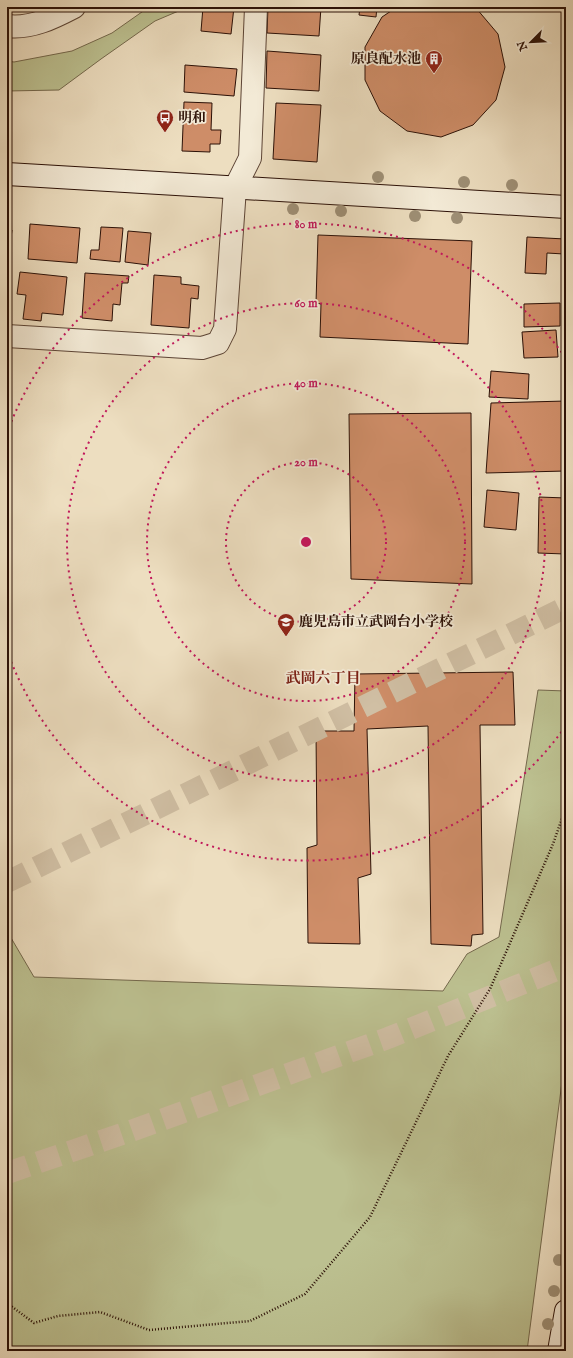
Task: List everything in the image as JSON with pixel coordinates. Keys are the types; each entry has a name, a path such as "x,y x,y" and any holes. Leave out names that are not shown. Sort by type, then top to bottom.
{"street":[{"path":"7,26 33,24 56,16 74,7"},
{"path":"7,336 202,348 218,343 225,329 235,188 250,158 256,7"},
{"path":"7,174 566,207"},
{"path":"559,1351 566,1311"}],"path":[{"path":"7,1303 34,1323 58,1316 100,1312 149,1330 250,1322 305,1294 370,1217 448,1056 490,989 553,844 566,807"}],"green space":[{"path":"149,7 188,7 155,21 59,90 7,91 7,61 14,62 72,51 112,33"},
{"path":"538,690 566,691 566,1051 527,1351 7,1351 7,931 34,977 443,991 467,954 499,937"}],"building":[{"path":"203,7 234,7 231,34 201,31"},
{"path":"268,7 321,7 319,36 267,33"},
{"path":"360,7 377,7 376,17 359,15"},
{"name":"原良配水池","path":"397,7 473,7 476,8 498,34 505,67 496,100 473,125 441,137 407,131 380,111 365,80 365,47 382,17"},
{"path":"267,51 321,55 319,91 266,88"},
{"path":"185,65 237,69 234,96 184,92"},
{"path":"184,102 212,103 211,130 221,130 220,144 210,144 210,152 182,151"},
{"path":"276,103 321,105 317,162 273,159"},
{"path":"30,224 80,228 77,263 28,259"},
{"path":"101,227 123,228 120,262 90,259 91,250 99,250"},
{"path":"7,229 12,230 8,261 7,261"},
{"path":"128,231 151,233 148,265 125,262"},
{"path":"318,235 472,241 468,344 320,337 321,304 316,303"},
{"path":"527,237 565,239 564,254 547,253 546,274 525,273"},
{"path":"20,272 67,277 63,315 42,313 41,321 23,319 26,295 17,294"},
{"path":"85,273 129,276 128,283 122,283 120,305 113,304 112,321 82,318"},
{"path":"154,275 181,277 181,284 199,286 198,299 191,298 189,328 151,325"},
{"path":"560,303 560,326 524,327 524,304"},
{"path":"556,330 558,357 524,358 522,332"},
{"path":"491,371 529,374 528,399 489,397"},
{"path":"566,401 566,471 486,473 491,403"},
{"path":"471,413 472,584 351,579 349,414"},
{"path":"487,490 519,493 516,530 484,527"},
{"path":"539,497 566,498 565,554 538,553"},
{"path":"513,672 515,725 480,725 483,934 472,935 471,946 431,944 428,726 367,729 371,874 358,878 360,944 308,943 307,848 317,845 316,731 354,731 355,674"}],"tunnel":[{"path":"7,882 566,607"},
{"path":"7,1173 128,1132 388,1038 566,966"}],"place":[{"name":"原良配水池","path":"434,74"},
{"name":"明和","path":"165,133"},
{"name":"鹿児島市立武岡台小学校","path":"286,637"}],"district":[{"name":"武岡六丁目","path":"323,678"}]}
